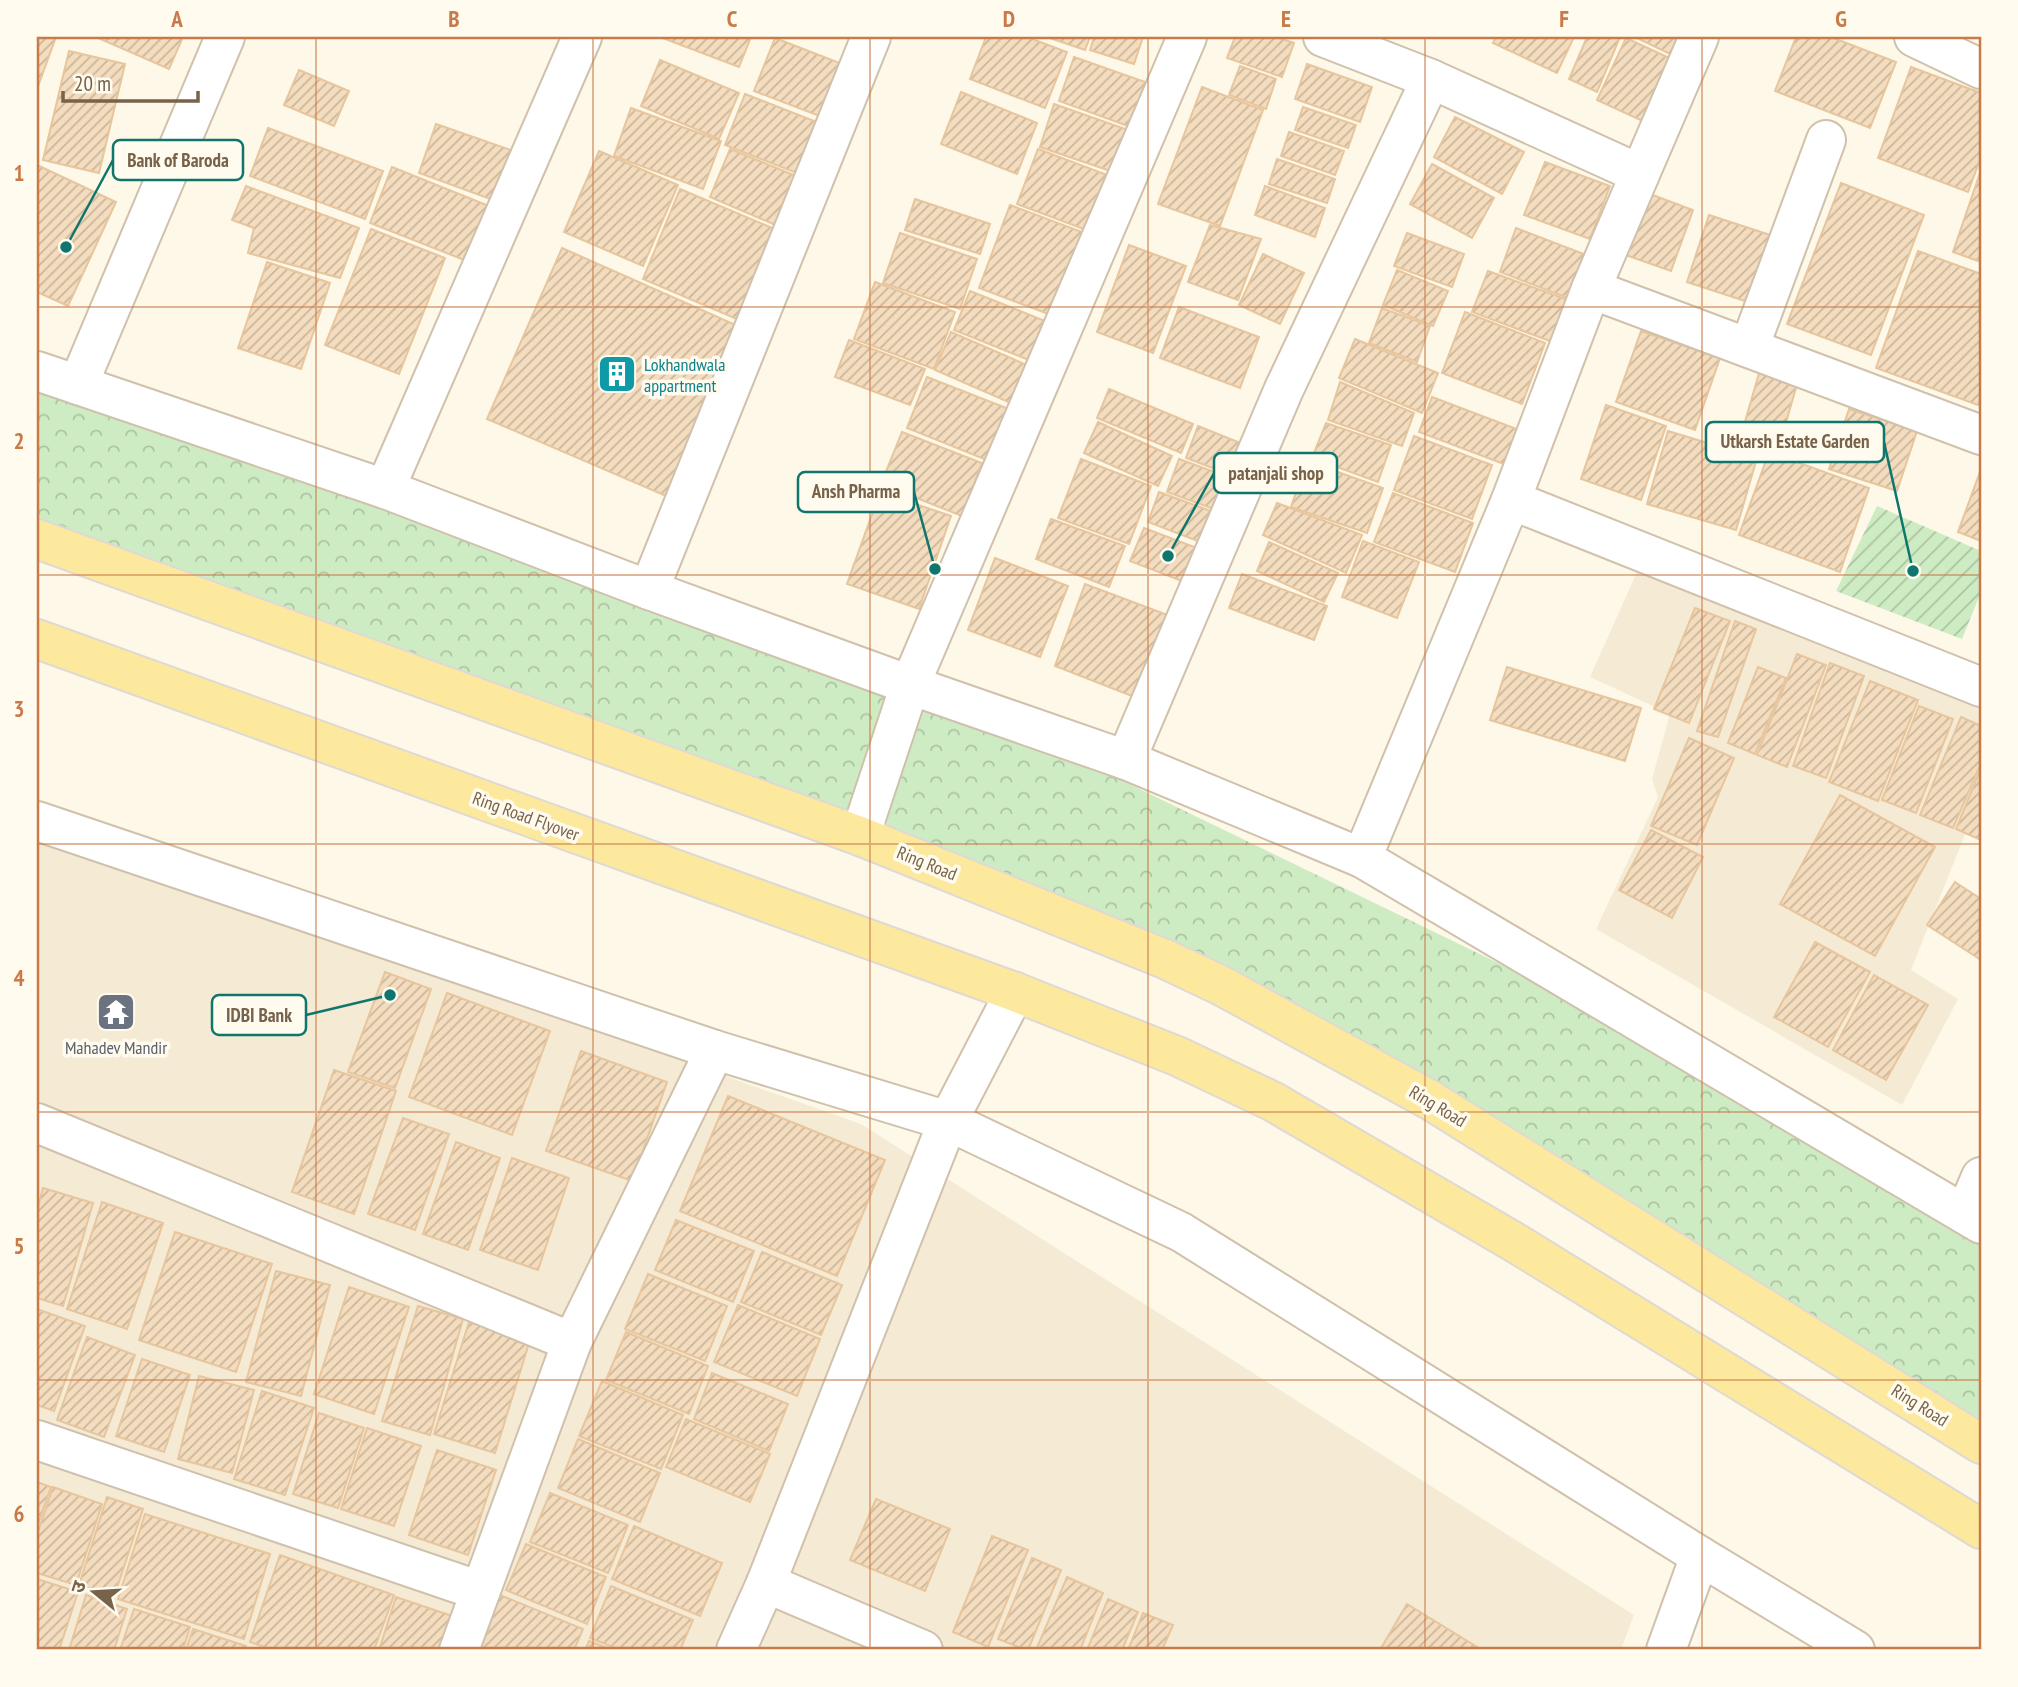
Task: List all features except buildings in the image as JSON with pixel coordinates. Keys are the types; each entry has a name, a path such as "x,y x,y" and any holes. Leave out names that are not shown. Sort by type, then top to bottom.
{"main road":[{"path":"51,544 860,836"},
{"name":"Ring Road Flyover","path":"37,639 1015,992"},
{"name":"Ring Road","path":"860,836 1165,959 1222,986 1430,1100 1981,1444"},
{"path":"1015,992 1177,1056 1272,1101 1514,1242 1981,1529"}],"street":[{"path":"78,385 225,37"},
{"path":"385,489 582,37"},
{"path":"649,590 871,37"},
{"path":"860,836 910,685 1187,37"},
{"path":"1323,37 1431,79 1640,174"},
{"path":"1362,858 1511,500 1591,289 1699,37"},
{"path":"1914,37 1981,69"},
{"path":"1126,760 1284,389 1431,79"},
{"path":"1749,348 1826,140"},
{"path":"1591,289 1980,431"},
{"path":"37,371 385,489 649,590 1126,760 1362,858 1973,1219 1981,1177"},
{"path":"1511,500 1981,687"},
{"path":"42,834 715,1050 948,1121 1181,1232 1700,1556 1856,1650"},
{"path":"736,1650 766,1583 948,1121 1015,992"},
{"path":"459,1650 572,1342 715,1050"},
{"path":"37,1123 572,1342"},
{"path":"37,1440 480,1591"},
{"path":"1666,1650 1700,1556"},
{"path":"766,1583 923,1650"}],"shaded area":[{"path":"1641,563 1981,700 1981,836 1966,832 1911,970 1958,999 1902,1105 1596,929 1658,797 1652,779 1670,714 1590,677"},
{"path":"37,833 861,1124 1634,1615 1621,1650 37,1650"}],"green space":[{"path":"37,353 816,632 1601,1013 1981,1225 1981,1447 1165,959 37,545"},
{"path":"1877,506 1981,551 1981,592 1962,639 1836,591"}],"place":[{"name":"Bank of Baroda","path":"66,247"},
{"name":"Lokhandwala appartment","path":"617,374"},
{"name":"patanjali shop","path":"1168,556"},
{"name":"Ansh Pharma","path":"935,569"},
{"name":"Utkarsh Estate Garden","path":"1913,571"},
{"name":"IDBI Bank","path":"390,995"},
{"name":"Mahadev Mandir","path":"116,1012"}]}
